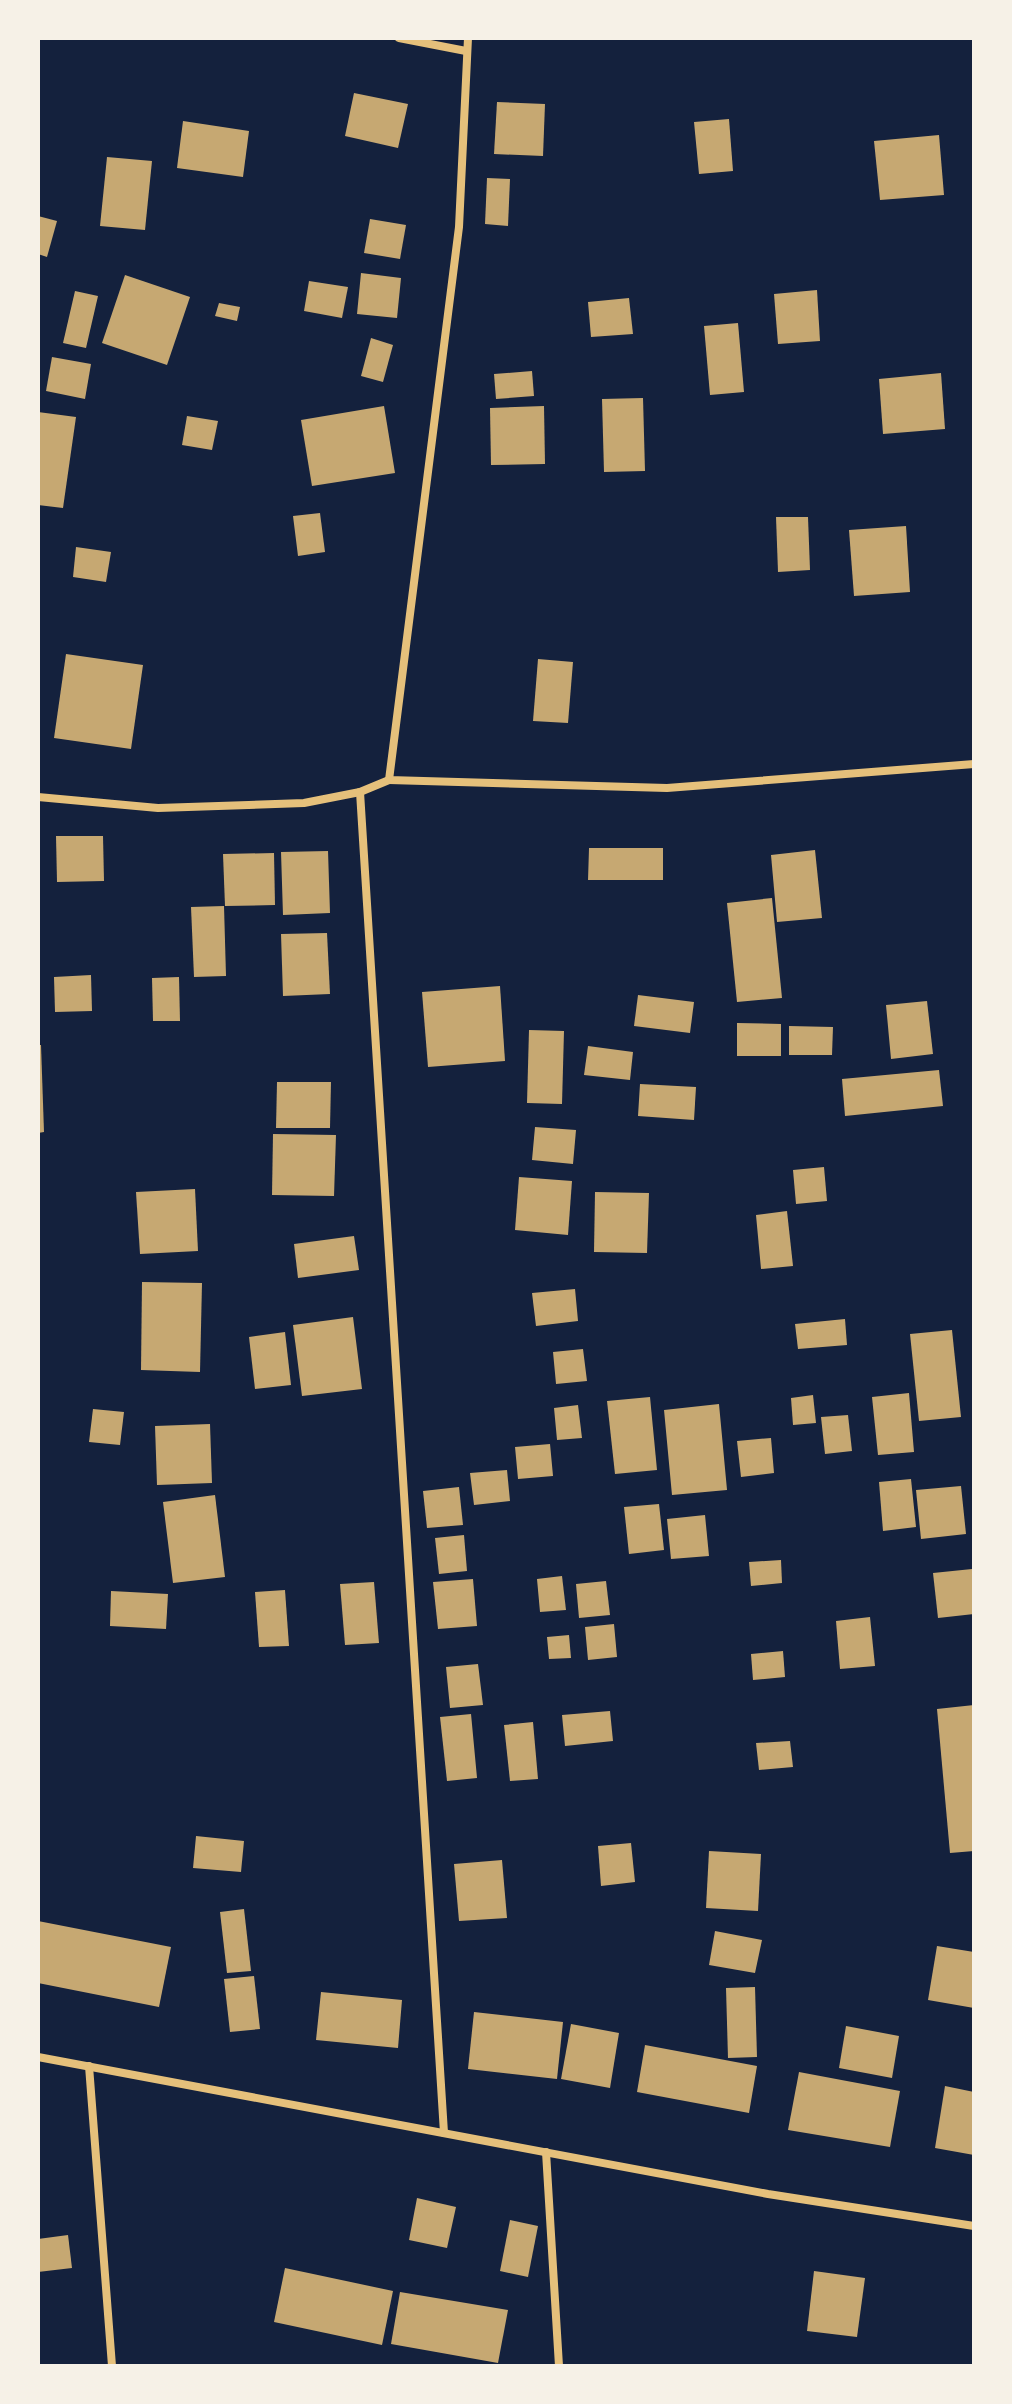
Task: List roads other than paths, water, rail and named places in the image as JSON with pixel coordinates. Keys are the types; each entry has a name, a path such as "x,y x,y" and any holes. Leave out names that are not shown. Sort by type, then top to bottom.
{"street":[{"path":"399,38 466,51"},
{"path":"389,780 459,227 468,38"},
{"path":"38,797 158,808 304,803 360,792 389,780 667,788 974,764"},
{"path":"360,792 444,2133"},
{"path":"38,2057 768,2194 974,2226"},
{"path":"89,2066 112,2366"},
{"path":"546,2152 559,2366"}]}
